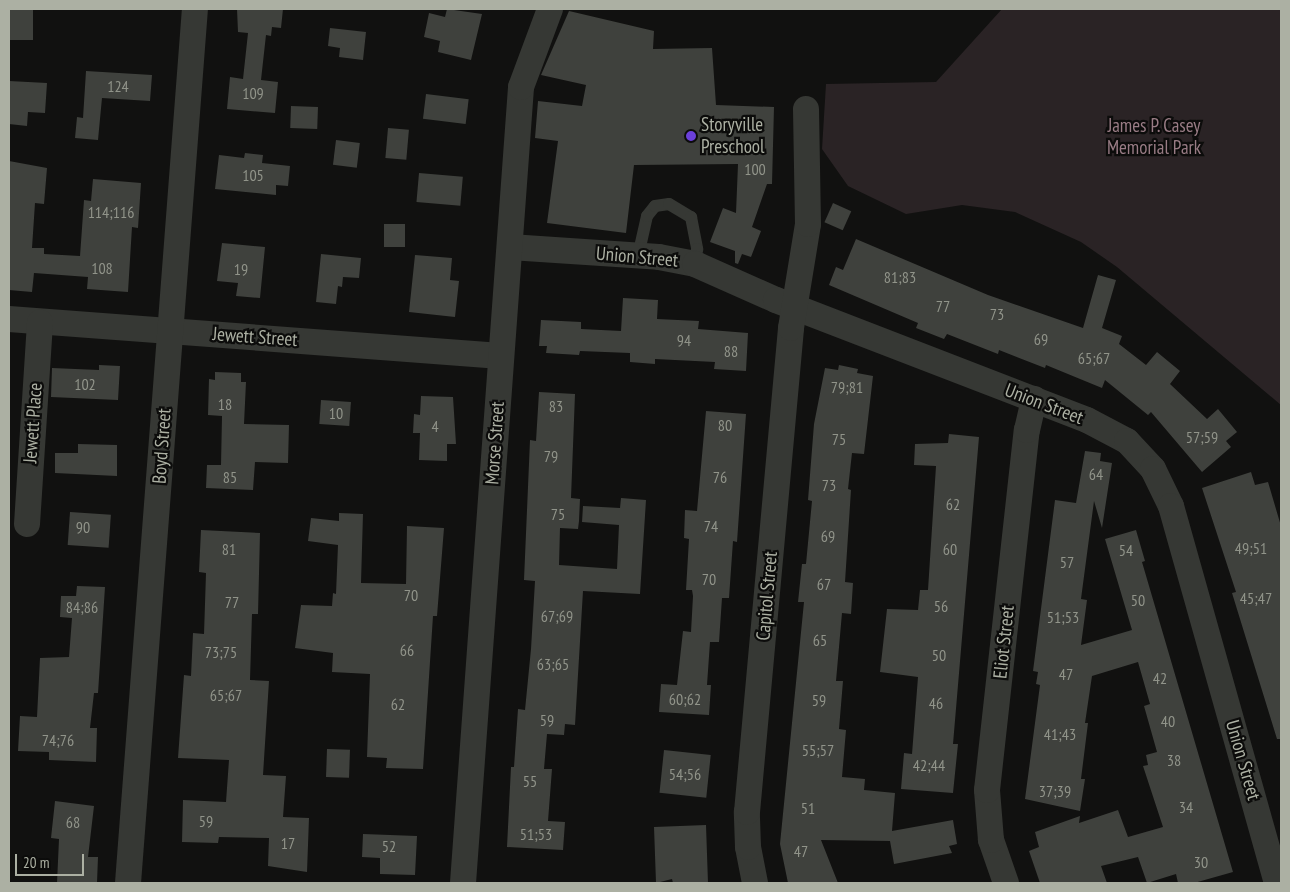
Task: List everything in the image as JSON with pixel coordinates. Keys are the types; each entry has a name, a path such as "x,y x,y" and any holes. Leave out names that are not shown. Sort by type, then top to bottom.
{"street":[{"name":"Boyd Street","path":"128,883 194,9"},
{"name":"Morse Street","path":"463,883 521,87 550,9"},
{"name":"Capitol Street","path":"755,883 748,848 747,812 794,308 808,224 806,109"},
{"name":"Union Street","path":"510,247 638,256 695,264 794,308 1034,400 1116,434 1146,459 1160,480 1171,506 1277,883"},
{"name":"Jewett Street","path":"9,319 501,356"},
{"name":"Jewett Place","path":"27,524 40,322"},
{"name":"Eliot Street","path":"1006,883 991,840 987,790 1027,430 1034,400"}],"lane":[{"path":"638,256 647,216 654,206 669,204 691,217 697,250 695,264"}],"green space":[{"name":"James P. Casey Memorial Park","path":"1002,9 1281,9 1281,405 1117,267 1081,242 1015,212 962,205 906,214 848,186 822,149 826,84 936,82"}],"building":[{"path":"9,9 33,9 33,40 9,40"},
{"path":"237,9 283,9 281,28 272,27 271,36 266,35 261,80 278,82 275,113 227,109 230,77 243,79 248,33 238,32"},
{"path":"447,9 482,14 471,60 438,52 440,41 424,37 429,13 445,17"},
{"path":"569,11 654,31 653,49 712,48 716,105 774,107 772,184 767,184 752,227 761,231 751,257 742,254 738,264 735,263 735,251 710,242 723,208 736,213 738,164 634,165 626,233 547,223 558,141 535,138 538,101 582,106 586,85 541,75"},
{"path":"330,28 366,32 363,60 339,57 340,48 328,46"},
{"path":"86,71 152,75 150,101 102,98 98,140 75,138 77,117 83,118"},
{"path":"9,81 47,83 45,113 28,112 27,126 9,124"},
{"path":"426,94 469,99 466,124 423,119"},
{"path":"291,106 318,107 317,129 290,128"},
{"path":"388,128 409,130 406,160 385,158"},
{"path":"336,140 360,143 357,168 333,165"},
{"path":"245,153 263,155 262,163 290,166 288,186 276,185 276,195 215,189 219,155 244,158"},
{"path":"9,161 47,168 44,204 35,203 32,248 44,248 44,254 80,256 84,200 91,201 93,179 141,183 138,228 132,227 128,292 87,289 88,277 34,273 32,292 9,290"},
{"path":"419,173 463,177 460,206 416,202"},
{"path":"833,203 851,211 843,230 824,222"},
{"path":"384,224 405,224 405,247 384,247"},
{"path":"856,239 988,295 1083,328 1098,275 1116,280 1102,328 1122,336 1119,344 1146,365 1157,352 1180,371 1170,384 1207,419 1218,409 1237,432 1226,441 1231,447 1202,472 1151,412 1148,415 1105,380 1102,388 1046,365 1045,368 999,350 998,354 947,334 944,339 916,328 918,323 829,285 836,267 843,270"},
{"path":"222,243 265,247 260,298 236,296 238,283 217,281"},
{"path":"321,254 361,258 359,278 343,277 342,287 338,286 336,304 316,302"},
{"path":"415,255 452,258 450,280 459,281 455,317 409,312"},
{"path":"623,298 658,300 657,319 699,321 698,329 748,333 746,371 714,369 715,362 655,359 655,364 630,362 630,353 580,351 579,355 546,353 547,346 539,346 541,320 581,322 581,329 621,331"},
{"path":"99,365 120,366 118,400 51,397 52,368 99,370"},
{"path":"839,365 858,369 857,373 873,376 864,454 852,453 848,489 851,490 845,582 853,583 851,614 842,613 836,681 843,681 839,729 846,730 842,777 865,779 864,790 895,793 892,831 953,820 957,844 949,846 952,853 894,864 890,841 821,840 838,883 788,883 780,844 804,602 798,602 802,564 806,564 812,501 808,500 814,424 825,368 838,370"},
{"path":"215,372 241,373 241,382 246,382 244,424 289,425 288,463 255,462 253,490 206,488 207,465 221,465 222,416 208,415 209,379 215,380"},
{"path":"539,392 575,394 571,498 580,499 579,521 578,529 560,528 559,565 617,569 619,525 582,522 583,506 620,508 621,498 646,500 640,594 583,591 575,725 565,724 564,735 547,734 544,769 552,769 548,821 565,822 563,850 507,847 511,767 514,767 518,709 525,710 531,649 535,581 524,580 530,440 536,441"},
{"path":"421,396 453,397 456,444 447,444 447,461 419,460 420,433 413,433 414,414 420,415"},
{"path":"321,400 351,402 349,426 319,424"},
{"path":"706,411 746,414 737,542 733,541 729,598 722,598 719,642 710,642 707,685 711,685 709,715 659,712 661,684 677,685 683,631 691,632 693,596 692,590 686,590 689,539 684,538 685,510 697,511"},
{"path":"949,434 979,437 953,744 958,744 953,793 901,789 904,753 912,754 918,677 880,672 887,609 918,610 920,590 928,590 936,466 914,465 915,444 948,443"},
{"path":"78,444 117,445 117,476 55,473 55,453 78,453"},
{"path":"1085,451 1101,453 1100,461 1112,463 1102,528 1094,501 1081,599 1087,600 1081,645 1132,630 1105,539 1136,530 1145,561 1142,562 1233,872 1194,883 1178,883 1176,874 1147,883 1138,857 1101,866 1107,883 1040,883 1029,851 1039,847 1035,832 1080,816 1079,823 1118,810 1128,837 1163,827 1143,766 1148,765 1146,755 1157,752 1144,706 1150,704 1138,662 1092,676 1085,723 1088,723 1081,779 1085,779 1080,811 1025,799 1040,685 1036,684 1038,672 1033,671 1055,500 1076,503"},
{"path":"1251,472 1255,485 1268,482 1281,526 1281,739 1277,739 1232,593 1236,592 1202,488"},
{"path":"70,512 111,515 109,548 68,545"},
{"path":"339,513 363,514 361,583 406,584 407,526 444,528 437,616 433,616 423,769 386,768 387,758 367,757 370,674 332,672 333,653 295,648 301,605 332,606 333,593 336,594 338,545 308,541 311,518 339,521"},
{"path":"201,530 260,533 258,614 252,614 250,680 269,681 263,775 286,776 283,817 309,818 307,872 268,866 269,838 219,837 218,843 182,842 183,800 226,802 229,760 178,758 184,675 191,676 193,633 204,634 206,573 199,572"},
{"path":"77,586 105,587 98,693 94,693 90,728 97,728 96,762 49,760 49,752 18,751 20,716 37,717 40,658 69,657 72,618 60,617 61,596 76,596"},
{"path":"327,749 350,750 349,778 326,777"},
{"path":"664,750 711,755 706,798 660,793"},
{"path":"55,801 94,806 88,857 98,857 97,883 57,883 59,839 51,838"},
{"path":"706,825 708,883 673,883 672,879 656,883 654,827"},
{"path":"363,834 417,836 415,875 380,874 380,858 362,857"}],"place":[{"name":"Storyville Preschool","path":"691,136"}]}
